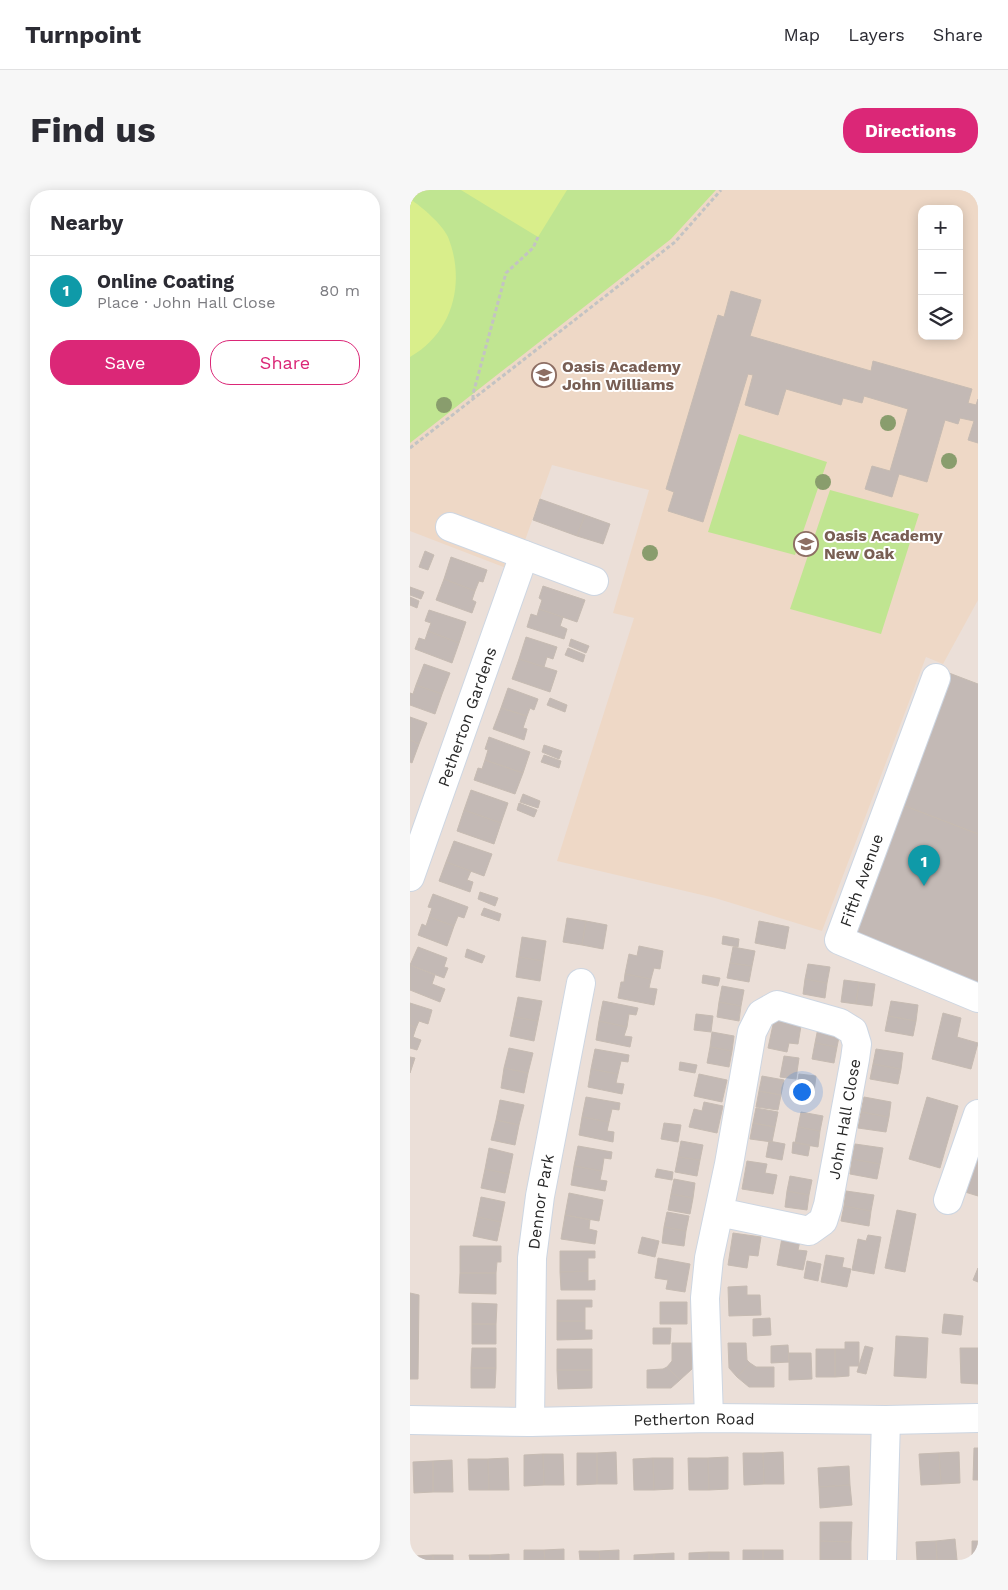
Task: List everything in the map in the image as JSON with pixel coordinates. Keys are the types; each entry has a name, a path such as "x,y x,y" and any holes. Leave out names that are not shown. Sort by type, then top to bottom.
{"street":[{"path":"450,527 594,581"},
{"name":"Petherton Gardens","path":"410,877 524,555"},
{"name":"Fifth Avenue","path":"936,678 839,940 978,998"},
{"name":"Dennor Park","path":"530,1422 532,1258 540,1196 581,983"},
{"name":"John Hall Close","path":"709,1418 706,1298 709,1258 752,1032 761,1014 777,1005 840,1023 853,1031 857,1044 856,1059 828,1204 823,1221 809,1231 719,1212"},
{"path":"948,1200 976,1125"},
{"name":"Petherton Road","path":"410,1420 530,1422 709,1418 886,1420 978,1418"},
{"path":"882,1560 886,1420"}],"path":[{"path":"410,448 675,242 721,190"},
{"path":"473,399 506,273 533,248 538,237"}],"shaded area":[{"name":"Oasis Academy New Oak","path":"410,190 978,190 978,600 943,664 926,657 822,931 715,898 557,861 634,618 613,613 649,490 552,465 514,571 410,531"}],"green space":[{"path":"410,190 716,190 671,239 410,443"},
{"path":"461,190 567,190 538,237"},
{"path":"410,199 431,216 445,232 453,254 456,271 452,305 446,320 425,347 410,357"},
{"path":"739,434 827,462 795,555 708,532"},
{"path":"830,490 919,514 881,634 790,609"}],"building":[{"path":"731,291 761,300 750,336 871,371 873,361 972,389 968,403 976,405 978,399 978,443 968,440 974,421 960,418 958,424 945,420 927,482 899,474 892,497 865,489 872,466 890,471 908,409 864,396 862,403 843,398 841,405 786,389 778,415 745,405 753,375 748,374 703,522 668,511 674,492 666,489 718,315 724,317"},
{"path":"540,499 585,515 577,536 533,520"},
{"path":"585,515 610,524 603,544 577,536"},
{"path":"425,551 434,555 428,570 419,567"},
{"path":"451,557 487,570 483,582 479,581 475,591 444,579"},
{"path":"444,579 475,591 472,600 476,602 472,613 436,600"},
{"path":"543,586 585,600 577,622 539,609 542,600 539,598"},
{"path":"410,587 424,592 421,599 410,595"},
{"path":"410,597 419,601 417,608 410,605"},
{"path":"539,609 563,617 560,626 567,629 564,639 527,627 531,614 537,616"},
{"path":"429,610 466,622 459,643 428,631 431,623 425,621"},
{"path":"428,631 459,643 452,663 415,649 419,638 425,640"},
{"path":"526,637 557,647 553,659 547,657 544,667 519,659"},
{"path":"571,639 589,646 586,653 569,646"},
{"path":"568,648 585,655 583,662 565,655"},
{"path":"519,659 557,671 550,692 512,679"},
{"path":"424,664 450,673 442,694 416,685"},
{"path":"949,673 978,684 978,834 900,804"},
{"path":"416,685 442,694 435,714 410,705 410,693 413,694"},
{"path":"508,688 538,699 534,710 530,708 527,716 501,708"},
{"path":"550,698 567,705 565,712 547,705"},
{"path":"501,708 527,716 523,728 527,729 524,740 493,729"},
{"path":"410,717 427,723 419,744 410,740"},
{"path":"489,737 530,752 523,773 485,760 488,750 485,749"},
{"path":"410,740 419,744 412,763 410,762"},
{"path":"544,745 562,751 559,759 542,752"},
{"path":"544,755 561,761 559,768 541,762"},
{"path":"485,760 523,773 515,794 474,780 478,768 482,769"},
{"path":"471,790 508,803 501,823 464,810"},
{"path":"523,794 540,801 538,808 520,802"},
{"path":"519,803 537,810 534,817 517,810"},
{"path":"900,804 978,834 978,984 850,939"},
{"path":"464,810 501,823 494,844 457,831"},
{"path":"454,841 492,854 484,876 446,862"},
{"path":"446,862 471,871 467,880 473,882 470,892 439,881"},
{"path":"480,892 498,898 495,906 478,899"},
{"path":"433,894 468,907 464,918 458,916 454,926 429,917 432,908 428,907"},
{"path":"484,908 501,914 499,921 481,915"},
{"path":"429,917 454,926 447,946 418,935 422,924 426,926"},
{"path":"567,918 586,921 582,945 563,942"},
{"path":"586,921 607,925 603,949 582,945"},
{"path":"759,921 789,927 785,949 755,943"},
{"path":"723,936 739,939 738,947 722,944"},
{"path":"522,937 546,941 543,961 519,957"},
{"path":"639,946 663,951 660,969 654,968 651,979 625,974 629,954 637,956"},
{"path":"418,947 447,958 444,967 448,968 444,978 410,965"},
{"path":"733,947 755,951 752,966 730,963"},
{"path":"467,949 485,956 482,963 465,957"},
{"path":"519,957 543,961 540,981 516,977"},
{"path":"730,963 752,966 749,982 727,978"},
{"path":"808,964 830,967 827,983 805,979"},
{"path":"410,965 435,975 432,984 445,989 440,1002 410,990"},
{"path":"625,974 651,979 649,988 657,989 654,1005 618,998 621,982 624,982"},
{"path":"703,975 720,978 718,986 702,983"},
{"path":"805,979 827,983 825,998 803,994"},
{"path":"844,980 859,982 856,1004 841,1002"},
{"path":"859,982 875,984 872,1006 856,1004"},
{"path":"722,986 744,990 741,1006 719,1002"},
{"path":"518,997 542,1001 538,1021 514,1017"},
{"path":"603,1001 638,1008 636,1015 629,1014 627,1027 599,1021"},
{"path":"891,1001 918,1005 916,1021 888,1016"},
{"path":"719,1002 741,1006 739,1021 717,1017"},
{"path":"410,1003 432,1010 428,1024 419,1021 416,1028 410,1025"},
{"path":"943,1013 961,1018 957,1037 978,1043 971,1069 932,1059"},
{"path":"696,1014 713,1016 711,1032 694,1030"},
{"path":"888,1016 916,1021 913,1036 885,1031"},
{"path":"514,1017 538,1021 534,1041 510,1036"},
{"path":"774,1020 801,1026 798,1044 789,1043 787,1052 768,1048"},
{"path":"599,1021 627,1027 624,1036 632,1037 630,1047 596,1040"},
{"path":"410,1025 416,1028 413,1037 421,1040 417,1050 410,1048"},
{"path":"818,1028 840,1032 837,1047 815,1043"},
{"path":"712,1032 734,1036 732,1051 710,1047"},
{"path":"815,1043 837,1047 834,1063 812,1059"},
{"path":"710,1047 732,1051 729,1067 707,1063"},
{"path":"509,1048 533,1053 528,1073 504,1068"},
{"path":"595,1049 629,1055 628,1062 621,1061 618,1074 591,1069"},
{"path":"876,1049 903,1053 901,1069 873,1064"},
{"path":"784,1056 799,1058 796,1079 780,1077"},
{"path":"410,1057 415,1058 410,1073"},
{"path":"680,1062 697,1065 695,1073 679,1070"},
{"path":"873,1064 901,1069 898,1084 870,1079"},
{"path":"504,1068 528,1073 524,1093 501,1088"},
{"path":"591,1069 618,1074 616,1083 624,1084 622,1094 588,1087"},
{"path":"699,1074 727,1080 722,1102 694,1096"},
{"path":"799,1074 816,1076 814,1092 797,1091"},
{"path":"762,1076 784,1080 781,1095 759,1091"},
{"path":"759,1091 781,1095 778,1110 756,1107"},
{"path":"586,1097 620,1103 619,1110 612,1109 609,1122 582,1117"},
{"path":"864,1097 891,1102 889,1117 861,1112"},
{"path":"927,1097 958,1106 940,1168 909,1159"},
{"path":"500,1100 524,1105 519,1125 496,1120"},
{"path":"704,1102 723,1106 717,1133 689,1127 694,1109 702,1111"},
{"path":"756,1108 778,1112 775,1127 753,1123"},
{"path":"801,1112 823,1116 820,1131 798,1127"},
{"path":"861,1112 889,1117 886,1132 858,1128"},
{"path":"582,1117 609,1122 607,1131 614,1132 613,1142 579,1135"},
{"path":"496,1120 519,1125 515,1145 491,1140"},
{"path":"664,1123 681,1125 678,1142 661,1139"},
{"path":"753,1123 775,1127 772,1142 750,1139"},
{"path":"798,1127 820,1131 818,1147 795,1143"},
{"path":"681,1141 703,1145 700,1160 678,1157"},
{"path":"769,1141 785,1144 782,1160 766,1157"},
{"path":"793,1142 810,1145 808,1156 792,1153"},
{"path":"855,1144 883,1148 880,1164 852,1159"},
{"path":"578,1146 612,1152 611,1159 604,1158 602,1171 574,1166"},
{"path":"489,1148 513,1154 509,1174 485,1169"},
{"path":"978,1155 978,1196 965,1192"},
{"path":"678,1157 700,1160 697,1176 675,1172"},
{"path":"852,1159 880,1164 877,1179 850,1174"},
{"path":"747,1161 767,1164 765,1173 777,1175 773,1194 742,1189"},
{"path":"574,1166 602,1171 600,1180 607,1181 605,1191 571,1185"},
{"path":"485,1169 509,1174 505,1193 481,1188"},
{"path":"657,1169 673,1172 672,1180 655,1177"},
{"path":"790,1176 812,1180 809,1195 787,1191"},
{"path":"674,1179 695,1183 693,1198 671,1194"},
{"path":"787,1191 809,1195 807,1210 785,1207"},
{"path":"846,1191 874,1195 871,1211 844,1206"},
{"path":"569,1193 603,1200 599,1221 565,1215"},
{"path":"671,1194 693,1198 690,1214 668,1210"},
{"path":"481,1197 505,1202 501,1222 477,1217"},
{"path":"844,1206 871,1211 869,1226 841,1221"},
{"path":"897,1210 916,1214 905,1272 885,1268"},
{"path":"667,1212 689,1216 686,1231 664,1227"},
{"path":"565,1215 590,1220 589,1229 597,1231 595,1244 561,1239"},
{"path":"477,1217 501,1222 497,1241 473,1236"},
{"path":"664,1227 686,1231 684,1246 662,1243"},
{"path":"733,1233 761,1237 758,1256 749,1255 747,1268 728,1265"},
{"path":"868,1235 881,1237 874,1274 852,1270 858,1239 866,1241"},
{"path":"642,1237 659,1241 655,1257 638,1253"},
{"path":"782,1238 800,1241 798,1250 807,1251 803,1270 777,1265"},
{"path":"460,1246 501,1246 501,1262 497,1262 496,1273 460,1273"},
{"path":"560,1251 595,1251 595,1258 588,1258 588,1271 560,1272"},
{"path":"826,1255 844,1258 842,1267 851,1269 847,1287 821,1282"},
{"path":"658,1258 690,1264 685,1292 666,1289 668,1280 655,1278"},
{"path":"807,1261 821,1264 818,1281 804,1278"},
{"path":"978,1268 978,1282 973,1280"},
{"path":"588,1271 588,1281 595,1280 595,1290 561,1290 560,1272"},
{"path":"460,1273 496,1273 496,1294 459,1293"},
{"path":"747,1286 747,1295 760,1295 761,1315 729,1316 728,1287"},
{"path":"410,1293 419,1295 418,1379 410,1379"},
{"path":"557,1300 592,1300 592,1307 585,1307 585,1321 557,1321"},
{"path":"660,1302 687,1302 687,1324 660,1324"},
{"path":"472,1303 497,1304 496,1324 472,1324"},
{"path":"944,1314 963,1316 961,1335 942,1333"},
{"path":"770,1318 771,1335 753,1336 753,1319"},
{"path":"557,1321 585,1321 585,1330 592,1330 592,1339 557,1340"},
{"path":"472,1324 496,1324 496,1344 472,1344"},
{"path":"653,1328 671,1328 670,1344 653,1344"},
{"path":"896,1336 928,1338 926,1378 894,1376"},
{"path":"845,1342 859,1342 859,1366 849,1366 849,1376 835,1377 835,1349 845,1349"},
{"path":"672,1343 692,1343 692,1369 680,1380 667,1367 672,1361"},
{"path":"728,1343 746,1343 747,1360 750,1363 737,1377 729,1368"},
{"path":"788,1345 789,1362 771,1363 771,1346"},
{"path":"865,1346 873,1348 866,1374 857,1372"},
{"path":"472,1348 496,1348 496,1368 471,1368"},
{"path":"960,1348 978,1348 978,1384 961,1383"},
{"path":"557,1349 592,1349 592,1370 557,1370"},
{"path":"816,1349 835,1349 835,1377 816,1377"},
{"path":"789,1353 811,1353 812,1379 789,1380"},
{"path":"750,1363 756,1367 774,1367 774,1387 749,1387 737,1377"},
{"path":"667,1367 680,1380 671,1388 647,1388 647,1370"},
{"path":"471,1368 496,1368 495,1388 471,1388"},
{"path":"557,1370 592,1370 592,1388 558,1389"},
{"path":"974,1448 978,1448 978,1480 973,1480"},
{"path":"616,1452 617,1484 597,1484 597,1453"},
{"path":"783,1452 784,1484 764,1484 763,1453"},
{"path":"959,1452 960,1483 941,1484 939,1453"},
{"path":"577,1453 597,1453 597,1484 577,1485"},
{"path":"743,1453 763,1453 764,1484 744,1485"},
{"path":"939,1453 941,1484 921,1485 919,1454"},
{"path":"543,1454 563,1454 564,1485 544,1485"},
{"path":"543,1454 544,1485 524,1486 524,1455"},
{"path":"728,1457 728,1489 709,1490 708,1458"},
{"path":"508,1458 509,1490 489,1490 488,1459"},
{"path":"653,1458 673,1458 673,1489 654,1490"},
{"path":"653,1458 654,1490 634,1490 633,1459"},
{"path":"688,1458 708,1458 709,1490 689,1490"},
{"path":"468,1459 488,1459 489,1490 469,1490"},
{"path":"452,1460 453,1492 433,1492 433,1461"},
{"path":"433,1461 433,1492 414,1493 413,1462"},
{"path":"849,1466 850,1485 819,1487 818,1468"},
{"path":"850,1485 852,1505 820,1508 819,1487"},
{"path":"820,1522 852,1522 851,1542 820,1541"},
{"path":"955,1539 957,1560 937,1560 936,1541"},
{"path":"820,1541 851,1542 851,1560 820,1560"},
{"path":"936,1541 937,1560 917,1560 916,1542"},
{"path":"972,1541 978,1541 978,1560 972,1560"},
{"path":"564,1549 564,1560 545,1560 544,1550"},
{"path":"524,1550 544,1550 545,1560 524,1560"},
{"path":"619,1550 619,1560 600,1560 599,1551"},
{"path":"743,1550 763,1550 763,1560 743,1560"},
{"path":"763,1550 783,1550 783,1560 763,1560"},
{"path":"579,1551 599,1551 600,1560 580,1560"},
{"path":"709,1552 729,1552 729,1560 709,1560"},
{"path":"709,1552 709,1560 689,1560 689,1553"},
{"path":"674,1553 674,1560 654,1560 654,1554"},
{"path":"509,1554 509,1560 490,1560 490,1555"},
{"path":"654,1554 654,1560 634,1560 634,1555"},
{"path":"433,1555 453,1555 453,1560 433,1560"},
{"path":"433,1555 433,1560 413,1560 413,1556"},
{"path":"469,1555 490,1555 490,1560 470,1560"}],"place":[{"name":"Oasis Academy John Williams","path":"544,375"},
{"name":"Oasis Academy New Oak","path":"806,544"},
{"name":"Online Coating","path":"924,886"}]}
